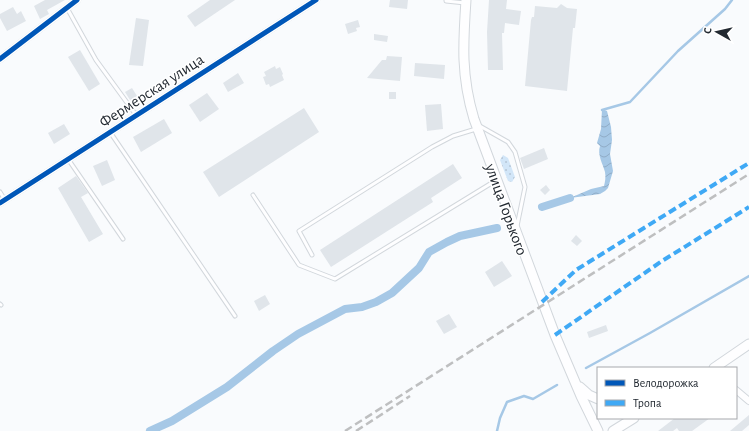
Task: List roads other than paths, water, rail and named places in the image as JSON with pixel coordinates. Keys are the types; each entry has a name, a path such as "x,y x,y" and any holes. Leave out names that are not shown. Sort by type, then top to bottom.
{"main road":[{"name":"улица Горького","path":"466,1 463,37 463,65 468,99 516,234 572,376"},
{"path":"715,367 749,344"},
{"path":"572,376 589,396 597,398"},
{"path":"572,376 598,431"},
{"path":"613,431 632,419"}],"street":[{"path":"0,59 78,0"},
{"name":"Фермерская улица","path":"2,201 316,0"},
{"path":"737,391 749,401"}],"lane":[{"path":"446,0 466,1"},
{"path":"67,8 96,60 136,116"},
{"path":"312,256 299,231 432,147 477,126 508,142 515,152 525,187 516,234"},
{"path":"110,132 235,316"},
{"path":"68,159 123,239"},
{"path":"253,195 299,265 335,279 496,180"},
{"path":"0,192 2,201"}],"water":[{"path":"602,109 607,111 611,127 612,140 610,154 613,171 608,188 600,194 570,198 591,189 604,186 605,172 600,156 600,146 597,143 601,129"}],"waterway":[{"path":"602,110 630,102 678,51 725,9 732,0"},
{"path":"542,207 570,198"},
{"path":"150,431 172,421 227,387 273,351 298,334 345,309 362,307 376,302 392,293 419,268 429,252 460,236 497,228"},
{"path":"586,368 749,276"},
{"path":"497,431 500,418 507,402 524,396 533,399 557,385"}],"railway":[{"path":"345,431 749,174"},
{"path":"356,431 410,396"}]}
